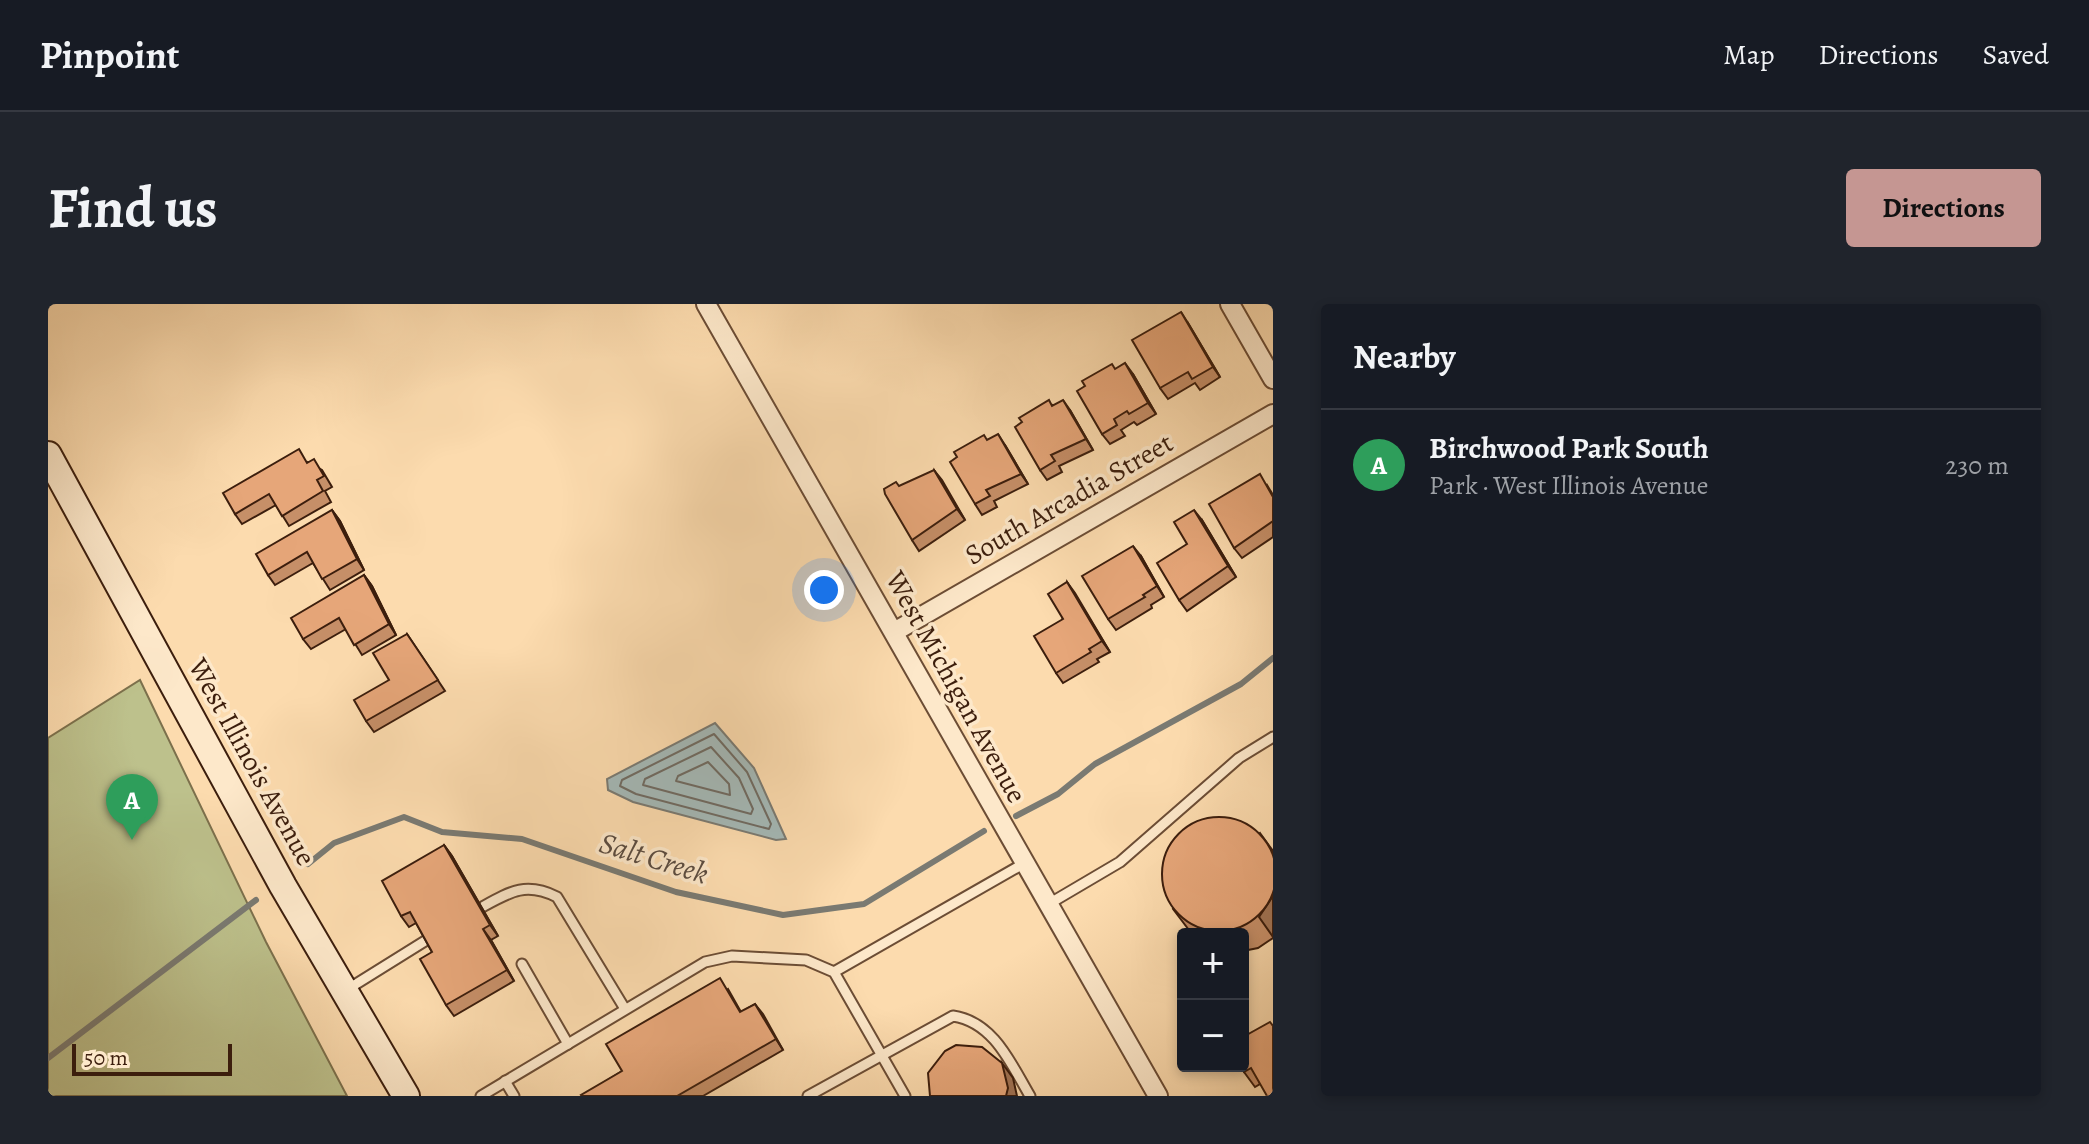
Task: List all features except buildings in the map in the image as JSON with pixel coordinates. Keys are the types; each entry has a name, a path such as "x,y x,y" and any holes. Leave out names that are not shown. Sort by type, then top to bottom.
{"main road":[{"name":"West Illinois Avenue","path":"48,455 406,1096"}],"street":[{"name":"West Michigan Avenue","path":"706,304 1158,1096"},
{"path":"1230,304 1273,379"},
{"name":"South Arcadia Street","path":"894,632 1273,414"}],"lane":[{"path":"1047,905 1120,862 1239,758 1273,737"},
{"path":"834,972 1023,864"},
{"path":"484,906 522,887 541,889 557,897 625,1009"},
{"path":"345,991 425,941"},
{"path":"481,1096 705,962 732,956 806,960 834,972 905,1096"},
{"path":"522,964 568,1044"},
{"path":"808,1096 953,1016 969,1018 995,1039 1030,1096"},
{"path":"505,1081 514,1096"}],"green space":[{"path":"140,680 266,942 347,1096 48,1096 48,738"}],"water":[{"path":"715,723 754,768 786,839 776,840 633,802 608,790 607,779"}],"waterway":[{"name":"Salt Creek","path":"1016,816 1058,794 1095,764 1241,684 1273,658"},
{"name":"Salt Creek","path":"308,864 334,843 404,817 442,832 522,839 676,892 783,915 864,904 984,831"},
{"name":"Salt Creek","path":"48,1058 256,900"}],"place":[{"name":"Birchwood Park South","path":"132,840"}]}
